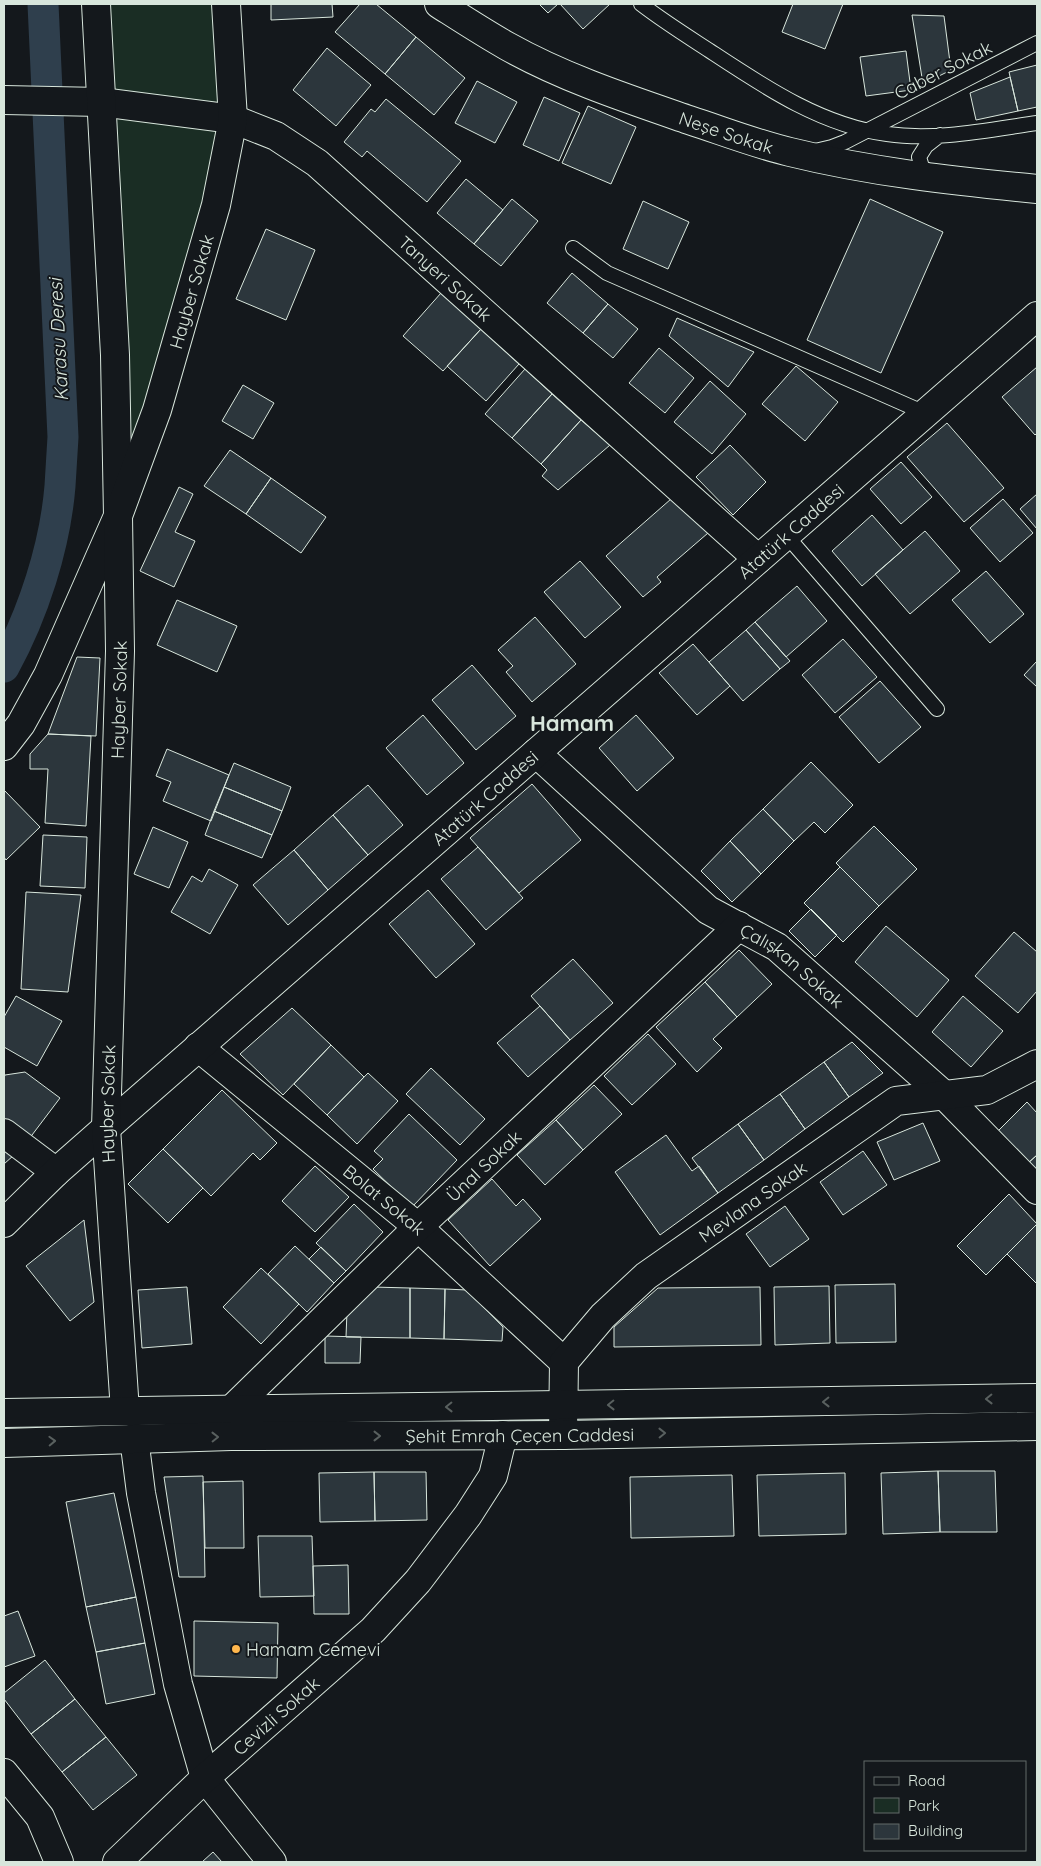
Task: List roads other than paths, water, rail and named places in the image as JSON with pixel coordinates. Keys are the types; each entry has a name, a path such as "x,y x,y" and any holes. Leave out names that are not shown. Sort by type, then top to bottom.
{"main road":[{"path":"4,746 21,724 48,675 118,516 115,355 91,102 96,4"},
{"name":"Hayber Sokak","path":"126,1411 106,1128 120,651 118,516 157,410 216,205 233,119 226,4"},
{"name":"Neşe Sokak","path":"440,4 507,47 594,86 660,110 789,152 862,167 1037,190"},
{"name":"Tanyeri Sokak","path":"8,100 91,102 233,119 276,136 317,163 758,559"},
{"name":"Atatürk Caddesi","path":"4,1223 56,1172 198,1047 1037,316"},
{"name":"Çalışkan Sokak","path":"536,753 708,910 777,947 944,1095 1037,1190"},
{"name":"Ünal Sokak","path":"232,1409 418,1227 739,926"},
{"name":"Bolat Sokak","path":"198,1047 418,1227 564,1362"},
{"name":"Mevlana Sokak","path":"564,1362 603,1316 654,1270 896,1101 987,1090 1037,1064"},
{"path":"4,1133 56,1172"},
{"path":"564,1362 564,1435"},
{"name":"Şehit Emrah Çeçen Caddesi","path":"4,1413 1037,1398"},
{"name":"Şehit Emrah Çeçen Caddesi","path":"4,1443 134,1438 564,1435 1037,1426"},
{"name":"Cevizli Sokak","path":"116,1862 205,1778 373,1630 418,1581 468,1515 493,1476 503,1435"},
{"path":"134,1438 141,1492 178,1684 205,1778 272,1862"},
{"path":"4,1773 40,1817 59,1862"}],"lane":[{"path":"641,4 683,34 764,86 816,112 866,130 910,136 941,135 1037,123"},
{"name":"Caber Sokak","path":"789,152 812,151 832,147 1037,43"},
{"path":"941,135 922,150 918,159 925,170 942,179"},
{"path":"573,248 607,273 925,413"},
{"path":"786,535 937,709"}],"waterway":[{"name":"Karasu Deresi","path":"4,667 15,647 33,603 48,556 60,486 63,437 43,4"}],"place":[{"name":"Hamam Cemevi","path":"236,1649"}],"district":[{"name":"Hamam","path":"572,723"}]}
